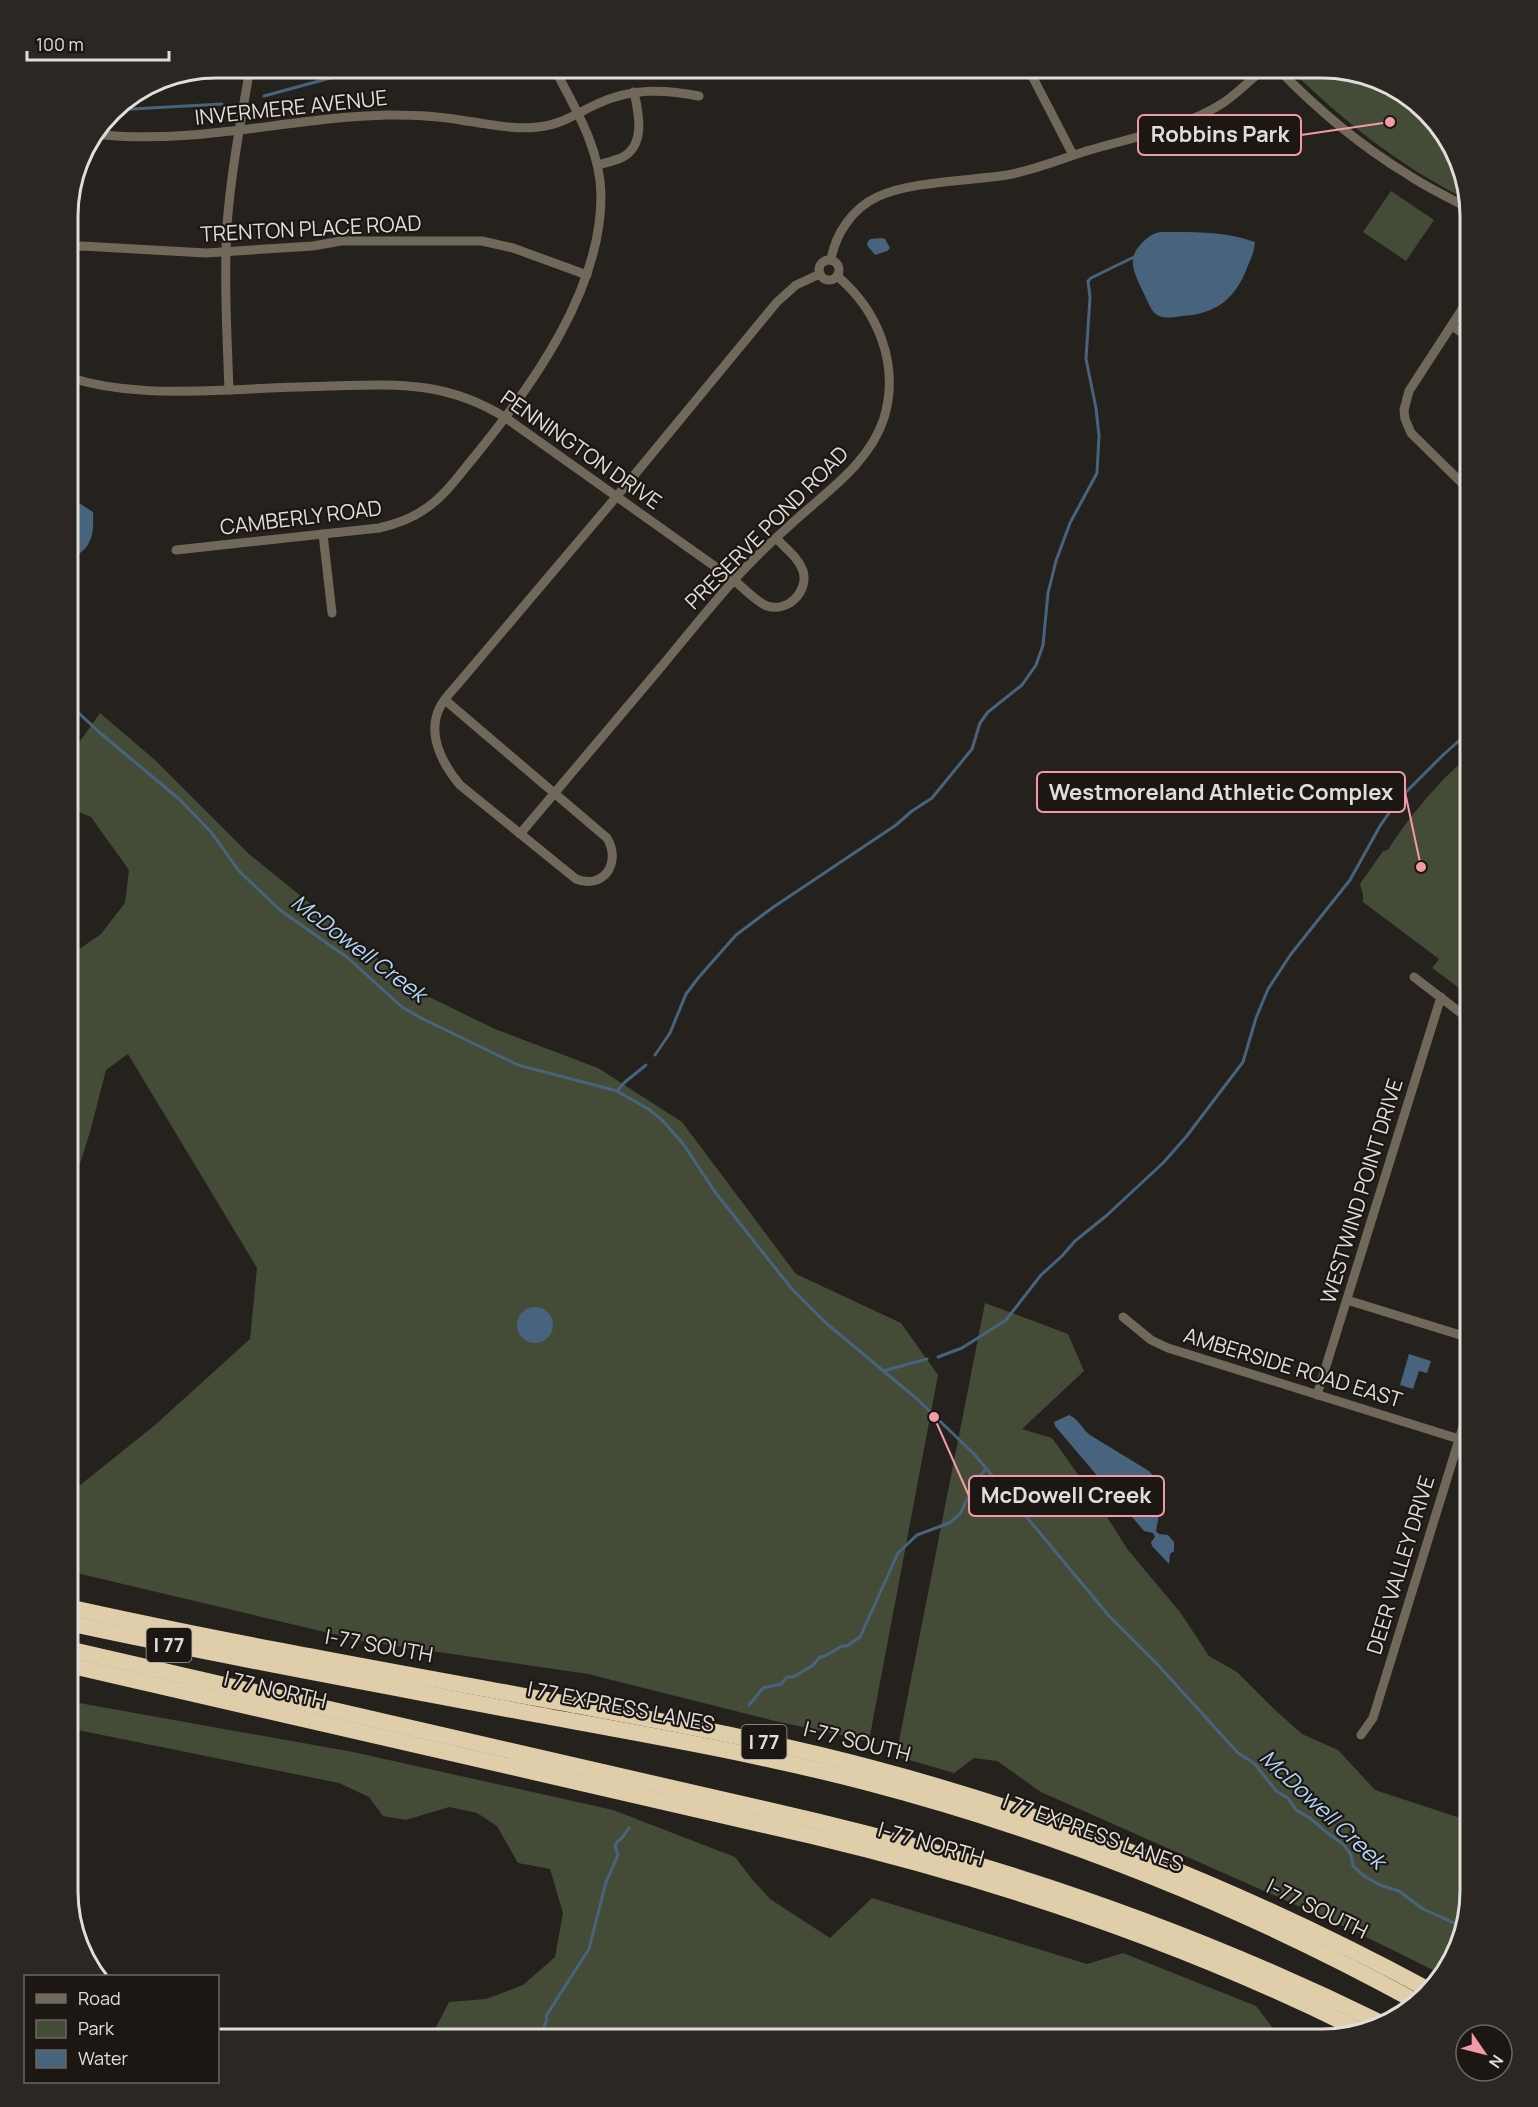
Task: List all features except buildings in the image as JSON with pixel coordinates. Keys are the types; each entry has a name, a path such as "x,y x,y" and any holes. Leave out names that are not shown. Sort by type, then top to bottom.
{"highway":[{"name":"I-77 SOUTH","path":"78,1609 250,1645 718,1732 911,1778 1024,1814 1171,1868 1313,1931 1422,1986"},
{"name":"I 77 EXPRESS LANES","path":"78,1625 247,1660 715,1748 816,1770 916,1796 1059,1842 1174,1886 1306,1945 1409,1998"},
{"name":"I 77","path":"78,1651 857,1831 1016,1875 1193,1939 1279,1975 1371,2019"},
{"name":"I 77 NORTH","path":"78,1667 473,1758"},
{"path":"473,1758 500,1756 527,1763 577,1766"},
{"name":"I-77 NORTH","path":"473,1758 863,1848 1002,1887 1158,1942 1254,1981 1350,2026"}],"street":[{"path":"229,390 225,286 228,217 248,78"},
{"name":"CAMBERLY ROAD","path":"176,550 391,526 404,522 423,511 448,489 506,418 531,383 554,344 587,275 600,224 601,192 598,165 586,130 559,78"},
{"path":"1033,78 1073,155"},
{"path":"831,260 834,245 845,226 861,208 876,198 909,188 1010,174 1174,125 1206,112 1223,102 1253,78"},
{"path":"1288,78 1363,144 1407,175 1459,203"},
{"name":"INVERMERE AVENUE","path":"105,135 160,138 350,117 390,115 439,117 506,128 529,128 553,125 610,98 634,92 669,91 699,96"},
{"path":"598,165 621,158 637,142 639,129 634,92"},
{"name":"TRENTON PLACE ROAD","path":"78,247 162,252 227,253 314,246 341,241 482,242 513,248 587,275"},
{"path":"820,274 822,264 831,260"},
{"path":"820,274 829,280 837,276 838,266 831,260"},
{"path":"445,700 607,838 614,856 607,872 592,881 582,882 576,879 460,785 447,770 439,752 435,728 439,708 445,700 617,496 787,291 820,274"},
{"name":"PRESERVE POND ROAD","path":"520,834 734,580 861,459 877,435 884,418 888,379 888,361 883,341 876,323 862,300 837,276"},
{"path":"1460,313 1405,400 1407,427 1416,439 1460,481"},
{"path":"1452,326 1460,331"},
{"name":"PENNINGTON DRIVE","path":"78,380 134,390 229,390 354,385 433,388 468,398 506,418 734,580 766,606 780,607 794,601 802,589 804,574 798,561 776,538"},
{"path":"323,534 332,613"},
{"path":"1414,977 1460,1012"},
{"name":"WESTWIND POINT DRIVE","path":"1317,1395 1441,997"},
{"path":"1347,1300 1460,1335"},
{"name":"AMBERSIDE ROAD EAST","path":"1123,1317 1151,1340 1168,1348 1460,1439"},
{"name":"DEER VALLEY DRIVE","path":"1361,1735 1373,1718 1460,1439"}],"green space":[{"path":"1300,78 1331,78 1366,85 1383,92 1406,107 1420,118 1441,147 1449,163 1458,195 1395,157 1330,106"},
{"path":"1391,191 1434,220 1406,261 1363,232"},
{"path":"100,713 155,760 249,854 419,992 495,1029 598,1068 682,1122 796,1274 901,1323 938,1375 869,1741 775,1721 588,1674 363,1641 78,1573 78,1486 155,1425 250,1339 257,1268 128,1054 106,1070 78,1170 78,950 101,934 125,903 129,870 91,817 78,811 78,744"},
{"path":"1460,764 1460,989 1432,968 1439,959 1363,902 1360,884 1383,851 1388,850 1404,826"},
{"path":"985,1303 1068,1334 1084,1371 1022,1429 1052,1438 1097,1501 1128,1550 1180,1612 1209,1656 1237,1672 1302,1734 1338,1750 1375,1790 1457,1817 1460,1816 1460,1891 1455,1927 1449,1944 1434,1971 1352,1930 1041,1792 997,1761 974,1758 954,1773 896,1756"},
{"path":"78,1703 353,1752 613,1810 735,1857 770,1899 830,1938 872,1898 1087,1964 1123,1953 1256,2006 1273,2029 435,2029 449,2002 486,1999 523,1985 555,1957 563,1913 550,1869 518,1863 497,1826 477,1813 449,1807 406,1820 383,1816 369,1797 339,1783 78,1730"}],"water":[{"path":"1160,232 1220,234 1244,238 1255,242 1255,246 1237,288 1223,303 1194,315 1165,317 1156,314 1150,306 1135,274 1133,262 1136,250 1141,244 1150,236"},
{"path":"882,238 890,248 875,255 867,245 868,241"},
{"path":"78,502 93,512 92,535 78,554"},
{"path":"535,1307 548,1312 553,1325 548,1338 535,1343 522,1338 517,1325 522,1312"},
{"path":"1409,1354 1431,1361 1427,1373 1419,1371 1413,1389 1400,1385"},
{"path":"1069,1415 1076,1419 1090,1435 1149,1471 1155,1478 1161,1500 1156,1531 1159,1534 1168,1535 1174,1542 1174,1551 1170,1554 1169,1564 1152,1546 1151,1542 1155,1537 1153,1533 1144,1531 1055,1426 1054,1422"}],"waterway":[{"path":"264,96 330,78"},
{"path":"129,109 222,104"},
{"path":"655,1055 670,1033 686,994 736,935 932,798 972,749 980,723 988,712 1022,685 1036,665 1043,645 1048,593 1056,561 1070,523 1097,473 1099,436 1086,359 1090,297 1088,281 1136,256"},
{"name":"McDowell Creek","path":"78,712 179,799 211,832 239,871 280,910 348,958 402,1007 518,1065 617,1091 650,1110 663,1121 684,1145 715,1192 791,1288 826,1323 917,1399 975,1455 1109,1616 1159,1666 1238,1753 1255,1764 1276,1791 1288,1798 1296,1810 1344,1845 1351,1855 1353,1866 1364,1876 1380,1885 1399,1891 1423,1909 1456,1924"},
{"path":"938,1357 962,1348 1006,1320 1041,1275 1075,1241 1106,1216 1163,1163 1186,1137 1243,1062 1256,1018 1268,989 1291,954 1350,880 1380,826 1398,800 1460,740"},
{"path":"617,1091 646,1065"},
{"path":"883,1371 927,1359"},
{"path":"749,1705 763,1688 781,1684 787,1677 793,1677 812,1666 820,1657 842,1646 847,1646 860,1637 898,1553 917,1535 949,1523 960,1514 977,1479 986,1469"},
{"path":"544,2029 546,2016 589,1949 606,1882 618,1855 615,1846 629,1828"}],"place":[{"name":"Robbins Park","path":"1390,122"},
{"name":"Westmoreland Athletic Complex","path":"1421,867"},
{"name":"McDowell Creek","path":"934,1417"}]}
